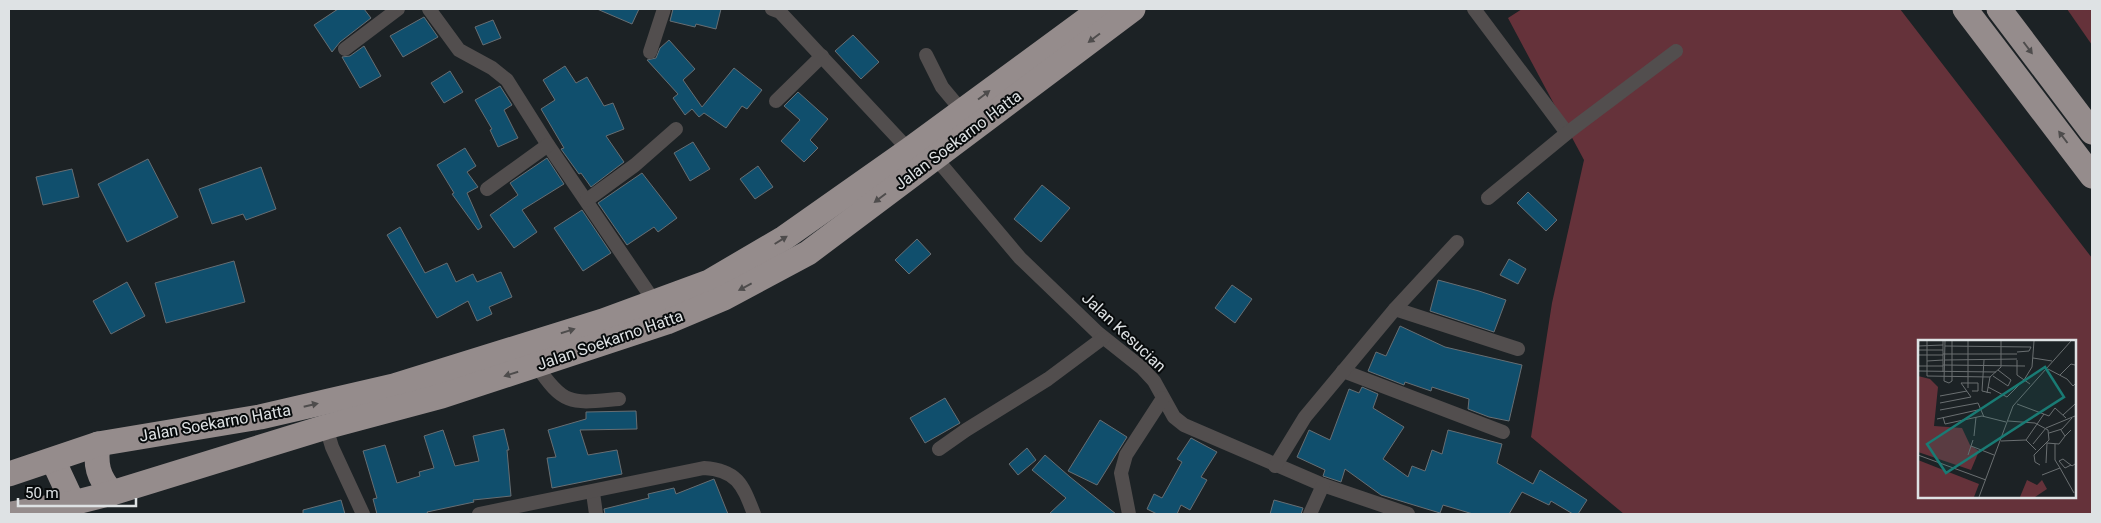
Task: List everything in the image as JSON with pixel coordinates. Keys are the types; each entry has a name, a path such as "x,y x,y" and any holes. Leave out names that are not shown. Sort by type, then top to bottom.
{"highway":[{"name":"Jalan Soekarno Hatta","path":"9,474 98,444 260,417 394,386 604,320 709,282 784,238 909,150 1100,9"},
{"name":"Jalan Soekarno Hatta","path":"11,514 73,503 112,493 326,427 442,396 667,322 724,298 808,253 934,156 1133,9"},
{"path":"1965,9 2092,176"},
{"path":"1999,9 2092,132"},
{"path":"98,444 95,462 100,479 112,493"},
{"path":"53,460 73,503"}],"street":[{"path":"345,48 398,9"},
{"path":"429,9 459,50 492,68 507,80 548,145 654,301"},
{"path":"650,52 664,9"},
{"path":"772,9 780,12 909,150"},
{"path":"1474,9 1567,134"},
{"path":"1488,198 1567,134 1676,51"},
{"path":"926,55 942,87 962,111"},
{"path":"776,101 822,56"},
{"path":"587,200 635,165 676,128"},
{"path":"487,189 548,145"},
{"name":"Jalan Kesucian","path":"934,156 1020,258 1103,338 1142,368 1154,381 1174,417 1184,425 1275,466 1323,485 1408,514"},
{"path":"1275,466 1305,417 1395,309 1457,242"},
{"path":"1395,309 1518,349"},
{"path":"940,450 966,430 1048,379 1103,338"},
{"path":"536,366 558,393 568,400 577,403 619,399"},
{"path":"1343,372 1503,432"},
{"path":"1128,514 1121,473 1126,455 1163,398"},
{"path":"326,427 332,447 363,514"},
{"path":"479,514 593,493 704,468 720,469 736,478 743,487 754,514"},
{"path":"1310,514 1323,485"},
{"path":"593,493 596,514"}],"shaded area":[{"path":"1522,9 1900,9 2092,258 2092,514 1624,514 1531,437 1552,303 1584,160 1508,18"},
{"path":"2067,9 2092,9 2092,45"}],"building":[{"path":"338,9 364,9 371,18 340,42 332,52 314,25"},
{"path":"597,9 639,9 632,24"},
{"path":"673,9 721,9 716,29 696,24 695,27 670,21"},
{"path":"424,17 438,37 403,57 390,36"},
{"path":"493,20 501,38 483,45 475,27"},
{"path":"853,35 879,62 861,79 835,51"},
{"path":"669,40 695,69 683,80 702,107 734,68 762,90 747,109 742,106 726,128 704,113 699,117 692,109 685,115 673,98 678,94 647,60 656,58 660,48"},
{"path":"364,46 381,76 360,88 342,57 350,56"},
{"path":"565,66 576,83 587,77 604,106 613,103 624,129 606,136 624,162 591,187 561,149 564,148 541,109 555,100 543,80"},
{"path":"450,71 463,92 444,103 431,83"},
{"path":"500,86 512,105 504,110 518,138 498,147 490,130 492,129 475,100"},
{"path":"798,92 828,119 810,140 818,148 804,162 781,141 800,120 784,106"},
{"path":"693,142 710,169 690,181 674,153"},
{"path":"465,148 476,166 467,172 478,187 467,193 482,227 478,230 452,194 454,193 437,165"},
{"path":"547,158 564,184 522,210 537,232 514,248 490,215 518,195 510,183"},
{"path":"148,159 178,217 127,242 98,184"},
{"path":"758,166 773,187 755,199 740,179"},
{"path":"261,167 276,209 246,220 243,214 212,224 199,189"},
{"path":"72,169 79,197 43,205 36,177"},
{"path":"642,173 677,218 658,232 654,227 627,245 598,203"},
{"path":"1042,185 1070,208 1041,242 1014,219"},
{"path":"1528,192 1557,220 1546,231 1517,203"},
{"path":"582,210 611,253 583,271 554,228"},
{"path":"400,227 425,273 447,263 456,282 473,274 477,282 501,272 512,297 489,307 492,314 477,321 468,301 437,318 387,235"},
{"path":"917,239 931,254 909,274 895,260"},
{"path":"1509,259 1526,269 1518,284 1500,275"},
{"path":"234,261 245,302 166,323 155,283"},
{"path":"1438,280 1506,300 1494,332 1430,311"},
{"path":"127,282 145,316 111,334 93,301"},
{"path":"1232,285 1252,299 1235,323 1215,308"},
{"path":"1400,326 1445,347 1522,365 1509,421 1489,417 1468,409 1469,399 1432,387 1431,391 1405,382 1404,385 1368,371 1376,352 1386,356"},
{"path":"1362,387 1378,394 1373,408 1404,427 1383,459 1408,477 1412,466 1425,471 1432,450 1442,454 1448,430 1502,444 1497,463 1533,484 1540,470 1587,500 1578,514 1573,514 1551,501 1549,505 1522,492 1509,514 1473,514 1443,505 1440,513 1381,495 1345,469 1341,482 1323,476 1325,470 1297,457 1309,430 1330,440 1349,389 1359,393"},
{"path":"945,398 960,423 925,443 910,418"},
{"path":"636,411 637,429 580,430 588,455 617,450 622,474 552,488 547,458 556,457 548,430 586,419 586,412"},
{"path":"1100,420 1127,437 1097,485 1068,471"},
{"path":"504,429 509,450 507,450 511,496 473,500 474,502 427,512 428,514 377,514 373,499 377,498 363,451 385,445 397,483 420,476 419,472 434,468 424,436 443,430 455,466 479,461 473,436"},
{"path":"1191,438 1217,452 1201,477 1207,480 1190,510 1181,505 1177,514 1157,514 1147,509 1154,494 1162,498 1182,462 1177,459"},
{"path":"1027,448 1036,460 1018,475 1009,464"},
{"path":"1045,455 1116,514 1049,514 1066,498 1032,470"},
{"path":"714,479 728,514 605,514 604,509 649,498 648,494 674,488 676,494"},
{"path":"341,500 345,514 303,514 303,510"},
{"path":"1274,500 1303,508 1301,514 1270,514"}]}
